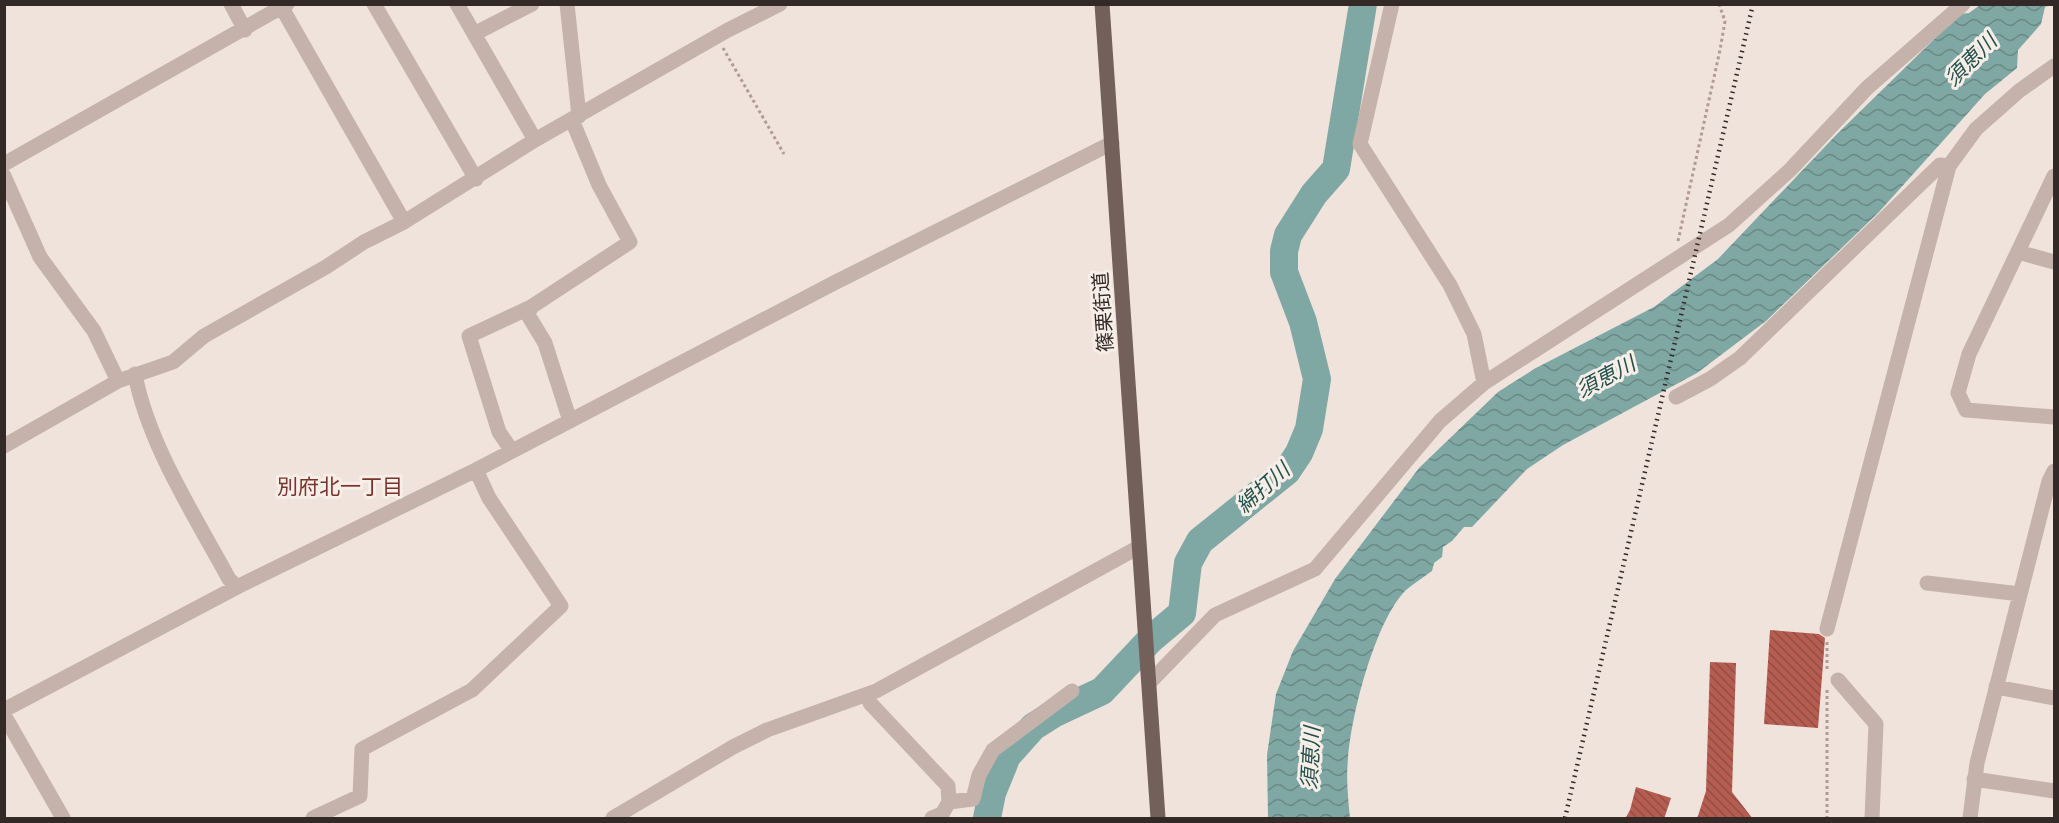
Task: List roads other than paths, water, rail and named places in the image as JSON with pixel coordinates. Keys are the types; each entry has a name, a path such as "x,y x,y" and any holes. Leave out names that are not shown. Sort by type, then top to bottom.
{"main road":[{"name":"篠栗街道","path":"1102,4 1143,616 1150,681"},
{"path":"1150,681 1158,819"}],"street":[{"path":"231,4 245,30"},
{"path":"375,4 476,179"},
{"path":"457,4 535,140"},
{"path":"474,34 532,4"},
{"path":"512,451 499,432 469,336 531,307 630,242 599,185 575,118 567,4"},
{"path":"4,446 118,381 173,362 204,336 326,267 364,242 404,222 535,140 716,36 780,4"},
{"path":"1392,4 1360,144 1450,285 1474,334 1484,383"},
{"path":"1150,681 1215,615 1315,569 1440,421 1484,383 1729,225 1790,170 1867,88 1964,4"},
{"path":"4,164 285,6 404,222"},
{"path":"1827,628 1949,166 1976,129 2019,91 2055,66"},
{"path":"4,710 237,587 476,470 834,283 1112,143"},
{"path":"1676,397 1710,379 1740,358 1941,165 1949,166"},
{"path":"4,176 40,257 94,331 118,381"},
{"path":"2055,176 1969,354 1958,393 1966,410 2055,417"},
{"path":"2018,252 2055,262"},
{"path":"531,307 528,315 545,343 570,421"},
{"path":"135,374 141,405 182,490 229,579 237,587"},
{"path":"313,819 360,796 363,749 472,690 561,606 489,498 476,470"},
{"path":"1970,819 1974,779 1996,687 2049,481 2055,471"},
{"path":"613,819 742,742 767,730 867,694 933,662 1139,547"},
{"path":"1927,583 2020,594"},
{"path":"1831,681 1876,724 1872,819"},
{"path":"1996,687 2055,698"},
{"path":"949,802 973,799 979,775 993,750 1072,691"},
{"path":"867,694 870,703 948,786 949,802 942,814 932,819"},
{"path":"4,715 63,819"},
{"path":"1974,779 2055,791"}],"water":[{"name":"須恵川","path":"1980,5 2051,5 2045,7 2041,24 2018,50 2017,68 1985,94 1879,212 1766,321 1697,373 1563,445 1527,469 1472,527 1464,527 1452,541 1443,547 1442,557 1434,563 1432,571 1406,590 1395,604 1375,645 1359,694 1350,740 1347,781 1350,818 1268,818 1267,755 1276,694 1293,651 1335,579 1419,468 1498,392 1536,368 1654,307 1718,259 1837,134 1960,14 1969,13"}],"waterway":[{"name":"綿打川","path":"987,818 992,793 1007,756 1033,727 1055,713 1102,691 1151,639 1182,613 1188,563 1200,541 1287,471 1299,453 1309,429 1317,379 1303,322 1284,272 1284,251 1288,235 1314,194 1336,169 1363,4"}],"railway":[{"path":"1565,818 1753,4"}],"district":[{"name":"別府北一丁目","path":"340,487"}]}
